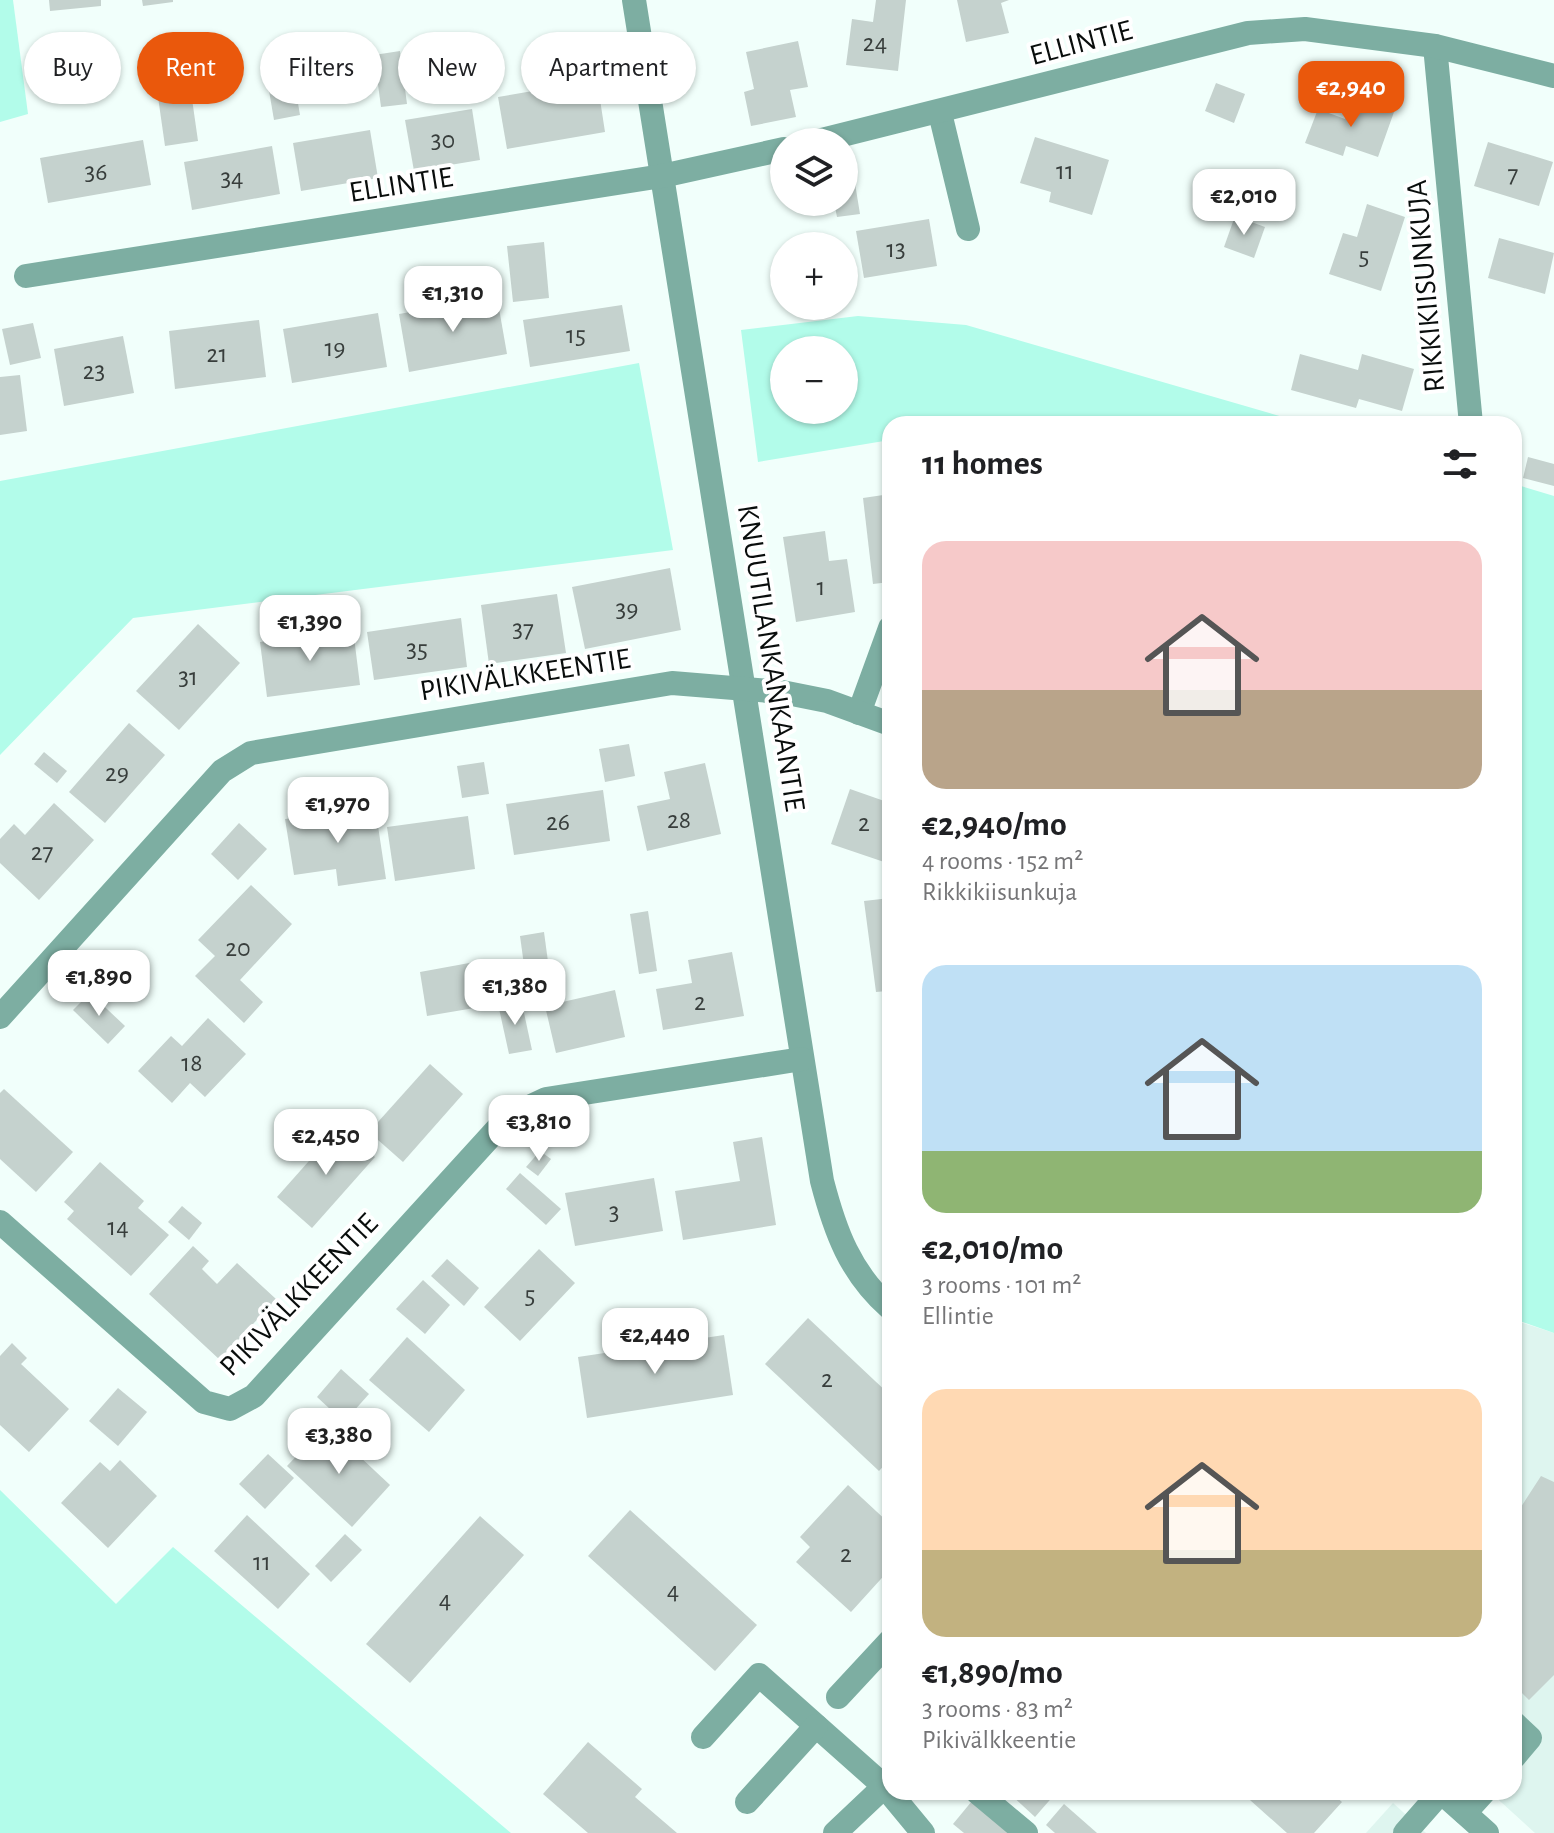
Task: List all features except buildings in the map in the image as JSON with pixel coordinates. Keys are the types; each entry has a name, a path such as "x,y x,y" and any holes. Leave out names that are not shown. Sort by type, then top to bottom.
{"street":[{"name":"KNUUTILANKANKAANTIE","path":"634,0 822,1181 836,1234 855,1271 882,1300"},
{"name":"ELLINTIE","path":"858,132 1248,33 1305,29 1435,46 1554,76"},
{"name":"RIKKIKIISUNKUJA","path":"1435,46 1470,416"},
{"path":"940,113 968,229"},
{"name":"ELLINTIE","path":"26,276 662,176 770,152"},
{"path":"859,713 882,650"},
{"name":"PIKIVÄLKKEENTIE","path":"0,1017 222,771 251,753 672,683 812,698 882,721"},
{"name":"PIKIVÄLKKEENTIE","path":"0,1222 204,1402 230,1409 254,1396 508,1117 546,1099 802,1059"},
{"path":"838,1697 882,1650"},
{"path":"703,1737 759,1675 882,1780"},
{"path":"747,1802 816,1726"},
{"path":"1522,1730 1530,1738 1522,1748"},
{"path":"835,1833 882,1789"},
{"path":"899,1800 923,1833"},
{"path":"987,1800 1026,1833"},
{"path":"1405,1833 1434,1800"},
{"path":"1450,1800 1487,1833"},
{"path":"1465,1813 1477,1800"}],"shaded area":[{"path":"1522,1323 1554,1333 1554,1833 1535,1833 1499,1800 1522,1800"},
{"path":"1393,1803 1426,1833 1366,1833"}],"green space":[{"path":"0,0 13,0 24,104 27,104 28,114 0,122"},
{"path":"858,316 966,325 1279,416 882,416 882,441 758,462 741,330 825,320 858,320"},
{"path":"639,363 673,550 133,618 0,755 0,481"},
{"path":"1522,486 1554,496 1554,1333 1522,1322"},
{"path":"0,1490 116,1604 173,1547 511,1833 0,1833"}]}
